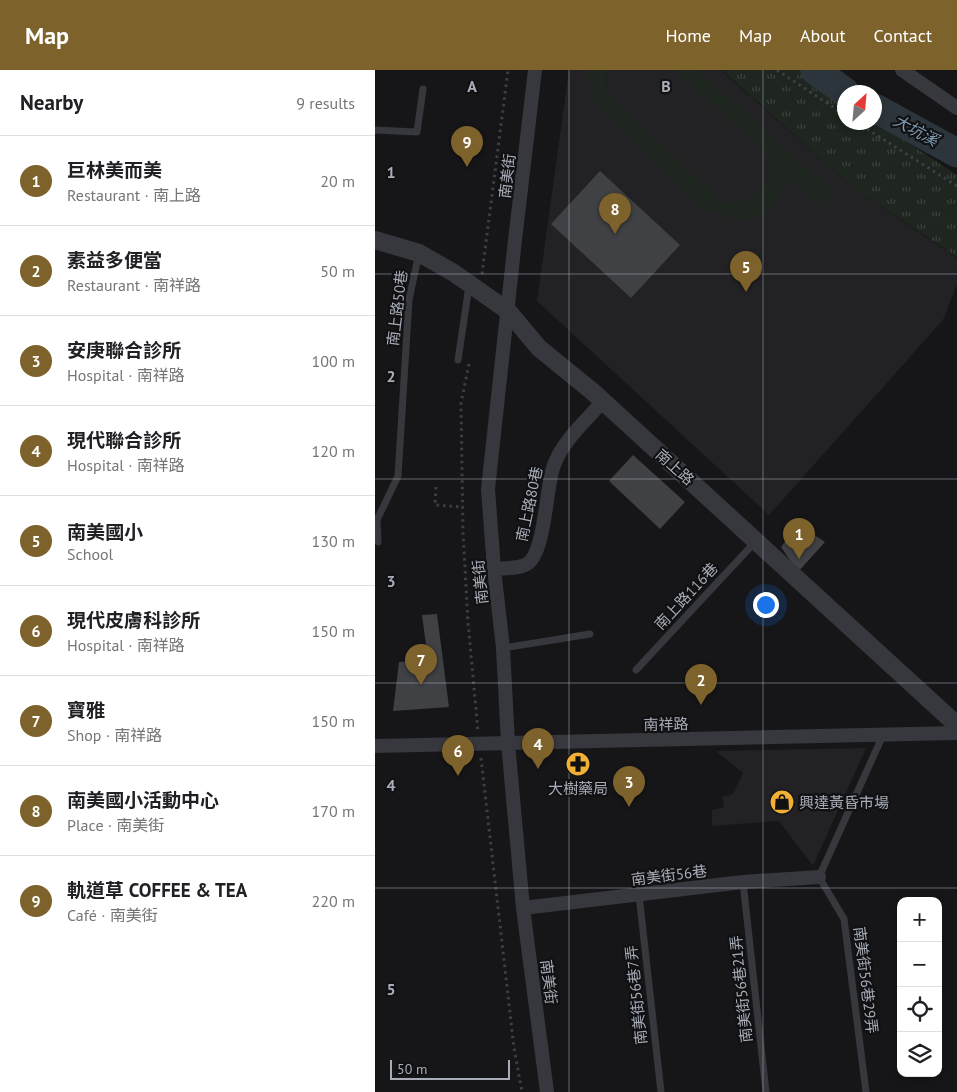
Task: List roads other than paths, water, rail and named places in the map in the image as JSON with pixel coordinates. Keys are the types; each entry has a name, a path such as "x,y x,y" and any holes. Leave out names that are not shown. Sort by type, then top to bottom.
{"street":[{"name":"南美街","path":"535,70 488,489 494,569 503,648 508,743 523,908 547,1092"},
{"path":"902,70 957,108"},
{"name":"南上路","path":"375,240 419,253 454,272 476,280 508,311 539,348 603,401 957,725"},
{"name":"南上路80巷","path":"494,569 526,565 534,556 541,534 552,469 560,451 603,401"},
{"name":"南祥路","path":"375,746 957,733"},
{"name":"南美街56巷","path":"523,908 743,882 819,877"}],"lane":[{"path":"375,130 417,132 423,89"},
{"name":"南上路50巷","path":"378,542 377,520 397,476 409,300 419,253"},
{"path":"459,360 476,280"},
{"name":"南上路116巷","path":"636,670 756,541"},
{"path":"503,648 590,634"},
{"path":"819,877 883,735"},
{"name":"南美街56巷29弄","path":"819,877 844,918 866,1092"},
{"name":"南美街56巷21弄","path":"743,882 766,1092"},
{"name":"南美街56巷7弄","path":"639,895 661,1092"}],"waterway":[{"name":"大坑溪","path":"815,70 837,86"},
{"name":"大坑溪","path":"882,112 957,153"}],"place":[{"name":"軌道草 COFFEE & TEA","path":"467,167"},
{"name":"南美國小活動中心","path":"615,234"},
{"name":"南美國小","path":"746,292"},
{"name":"巨林美而美","path":"799,559"},
{"name":"寶雅","path":"421,685"},
{"name":"素益多便當","path":"701,705"},
{"name":"大樹藥局","path":"578,764"},
{"name":"現代聯合診所","path":"538,769"},
{"name":"現代皮膚科診所","path":"458,776"},
{"name":"興達黃昏市場","path":"782,802"},
{"name":"安庚聯合診所","path":"629,807"}]}
